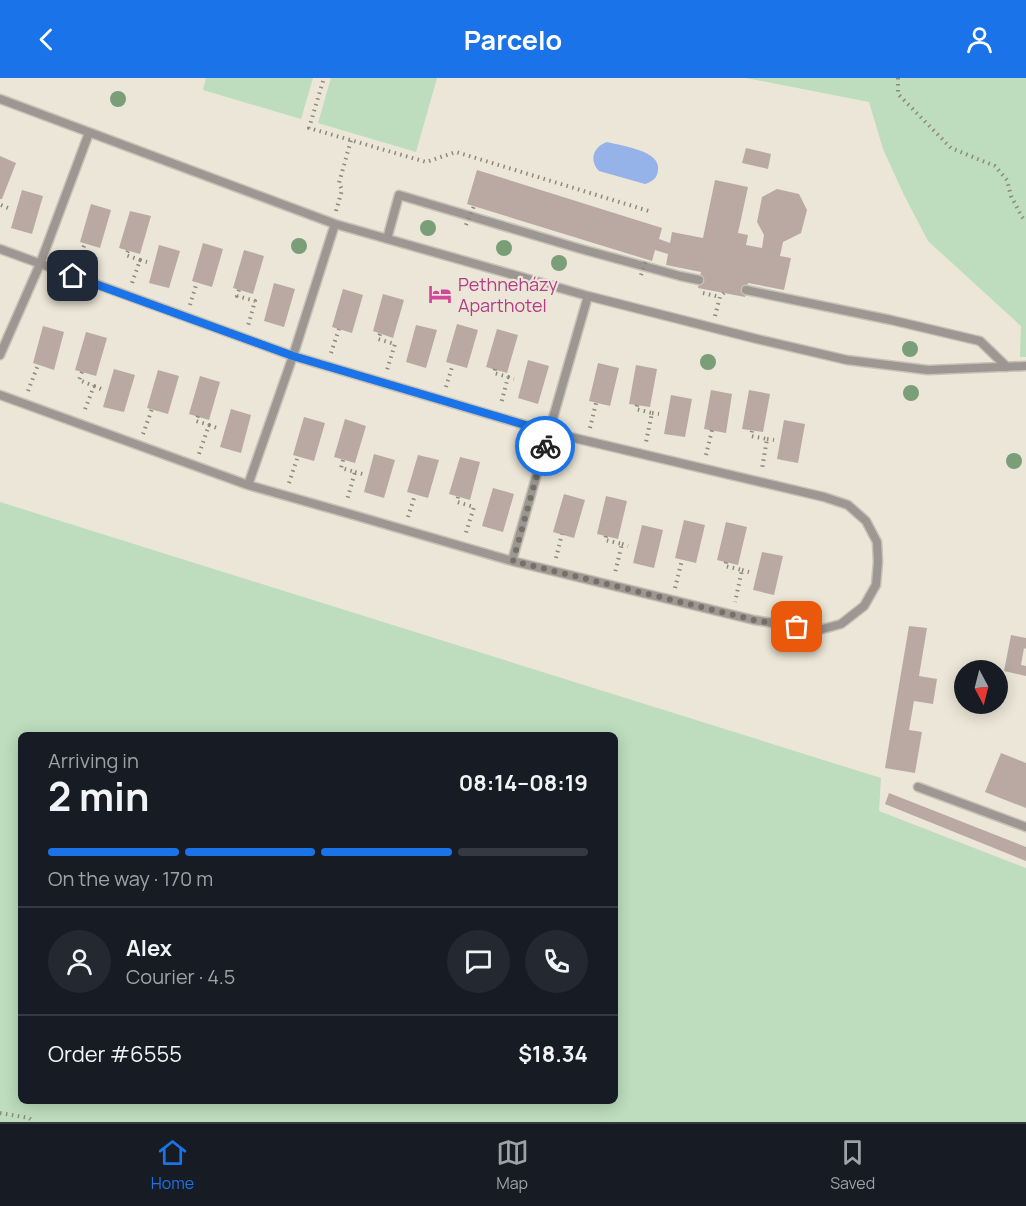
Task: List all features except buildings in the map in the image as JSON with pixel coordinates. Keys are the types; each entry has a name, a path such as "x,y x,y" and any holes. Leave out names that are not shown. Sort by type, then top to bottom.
{"lane":[{"path":"0,99 334,223 588,296 848,360 928,370 1026,366"},
{"path":"0,355 40,264 89,133"},
{"path":"387,239 399,195 592,252 699,280"},
{"path":"248,485 293,356 334,223"},
{"path":"0,249 293,356 549,432 759,481 848,505 866,521 877,542 876,585 864,606 841,624 819,630 754,620 513,561 248,485 0,395"},
{"path":"746,290 980,341 1007,367"},
{"path":"513,561 588,296"},
{"path":"918,787 1026,827"}],"path":[{"path":"898,78 898,94 951,148 995,166 1007,180 1011,196 1026,221"},
{"path":"323,81 309,128 426,162 456,153 649,211"},
{"path":"334,223 342,190 339,183 351,140"},
{"path":"0,206 8,208"},
{"path":"466,225 474,206"},
{"path":"73,276 85,243"},
{"path":"128,251 126,255 147,262"},
{"path":"128,295 140,260"},
{"path":"641,275 646,260"},
{"path":"187,317 197,282"},
{"path":"239,290 237,297 257,302 244,338"},
{"path":"713,328 720,297 724,293"},
{"path":"327,365 339,329"},
{"path":"380,334 378,339 397,345 384,382"},
{"path":"442,399 453,364"},
{"path":"23,403 38,365"},
{"path":"495,369 494,373 514,379"},
{"path":"82,372 79,380 101,388"},
{"path":"498,416 508,377"},
{"path":"80,424 94,386"},
{"path":"588,441 596,403"},
{"path":"637,405 636,409 659,414"},
{"path":"140,445 152,409"},
{"path":"644,454 652,412"},
{"path":"198,417 196,421 217,428"},
{"path":"195,466 209,425"},
{"path":"703,468 712,430"},
{"path":"752,431 751,436 774,440"},
{"path":"759,481 767,439"},
{"path":"286,495 298,456"},
{"path":"343,459 341,468 363,474"},
{"path":"343,512 355,472"},
{"path":"404,530 415,495"},
{"path":"458,497 457,502 479,508"},
{"path":"462,546 474,507"},
{"path":"553,570 562,534"},
{"path":"606,536 605,540 628,546"},
{"path":"612,585 622,544"},
{"path":"672,600 682,560"},
{"path":"726,562 725,566 749,572"},
{"path":"732,615 742,570"},
{"path":"0,1113 29,1118 34,1122"}],"green space":[{"path":"206,78 313,78 301,119 203,90"},
{"path":"331,78 437,78 416,152 318,123"},
{"path":"746,78 1026,78 1026,357 1020,357 1021,326 928,241 883,149 869,102"},
{"path":"0,502 881,778 879,811 1026,868 1026,1122 0,1122"}],"water":[{"path":"607,142 639,150 654,158 658,164 655,178 645,184 599,171 594,163 594,154 598,147"}],"way so far":[{"path":"545,446 513,561 754,620 797,627"}],"place":[{"name":"Pethneházy Aparthotel","path":"440,294"}],"route":[{"path":"73,276 293,356 549,432 545,446"}]}
